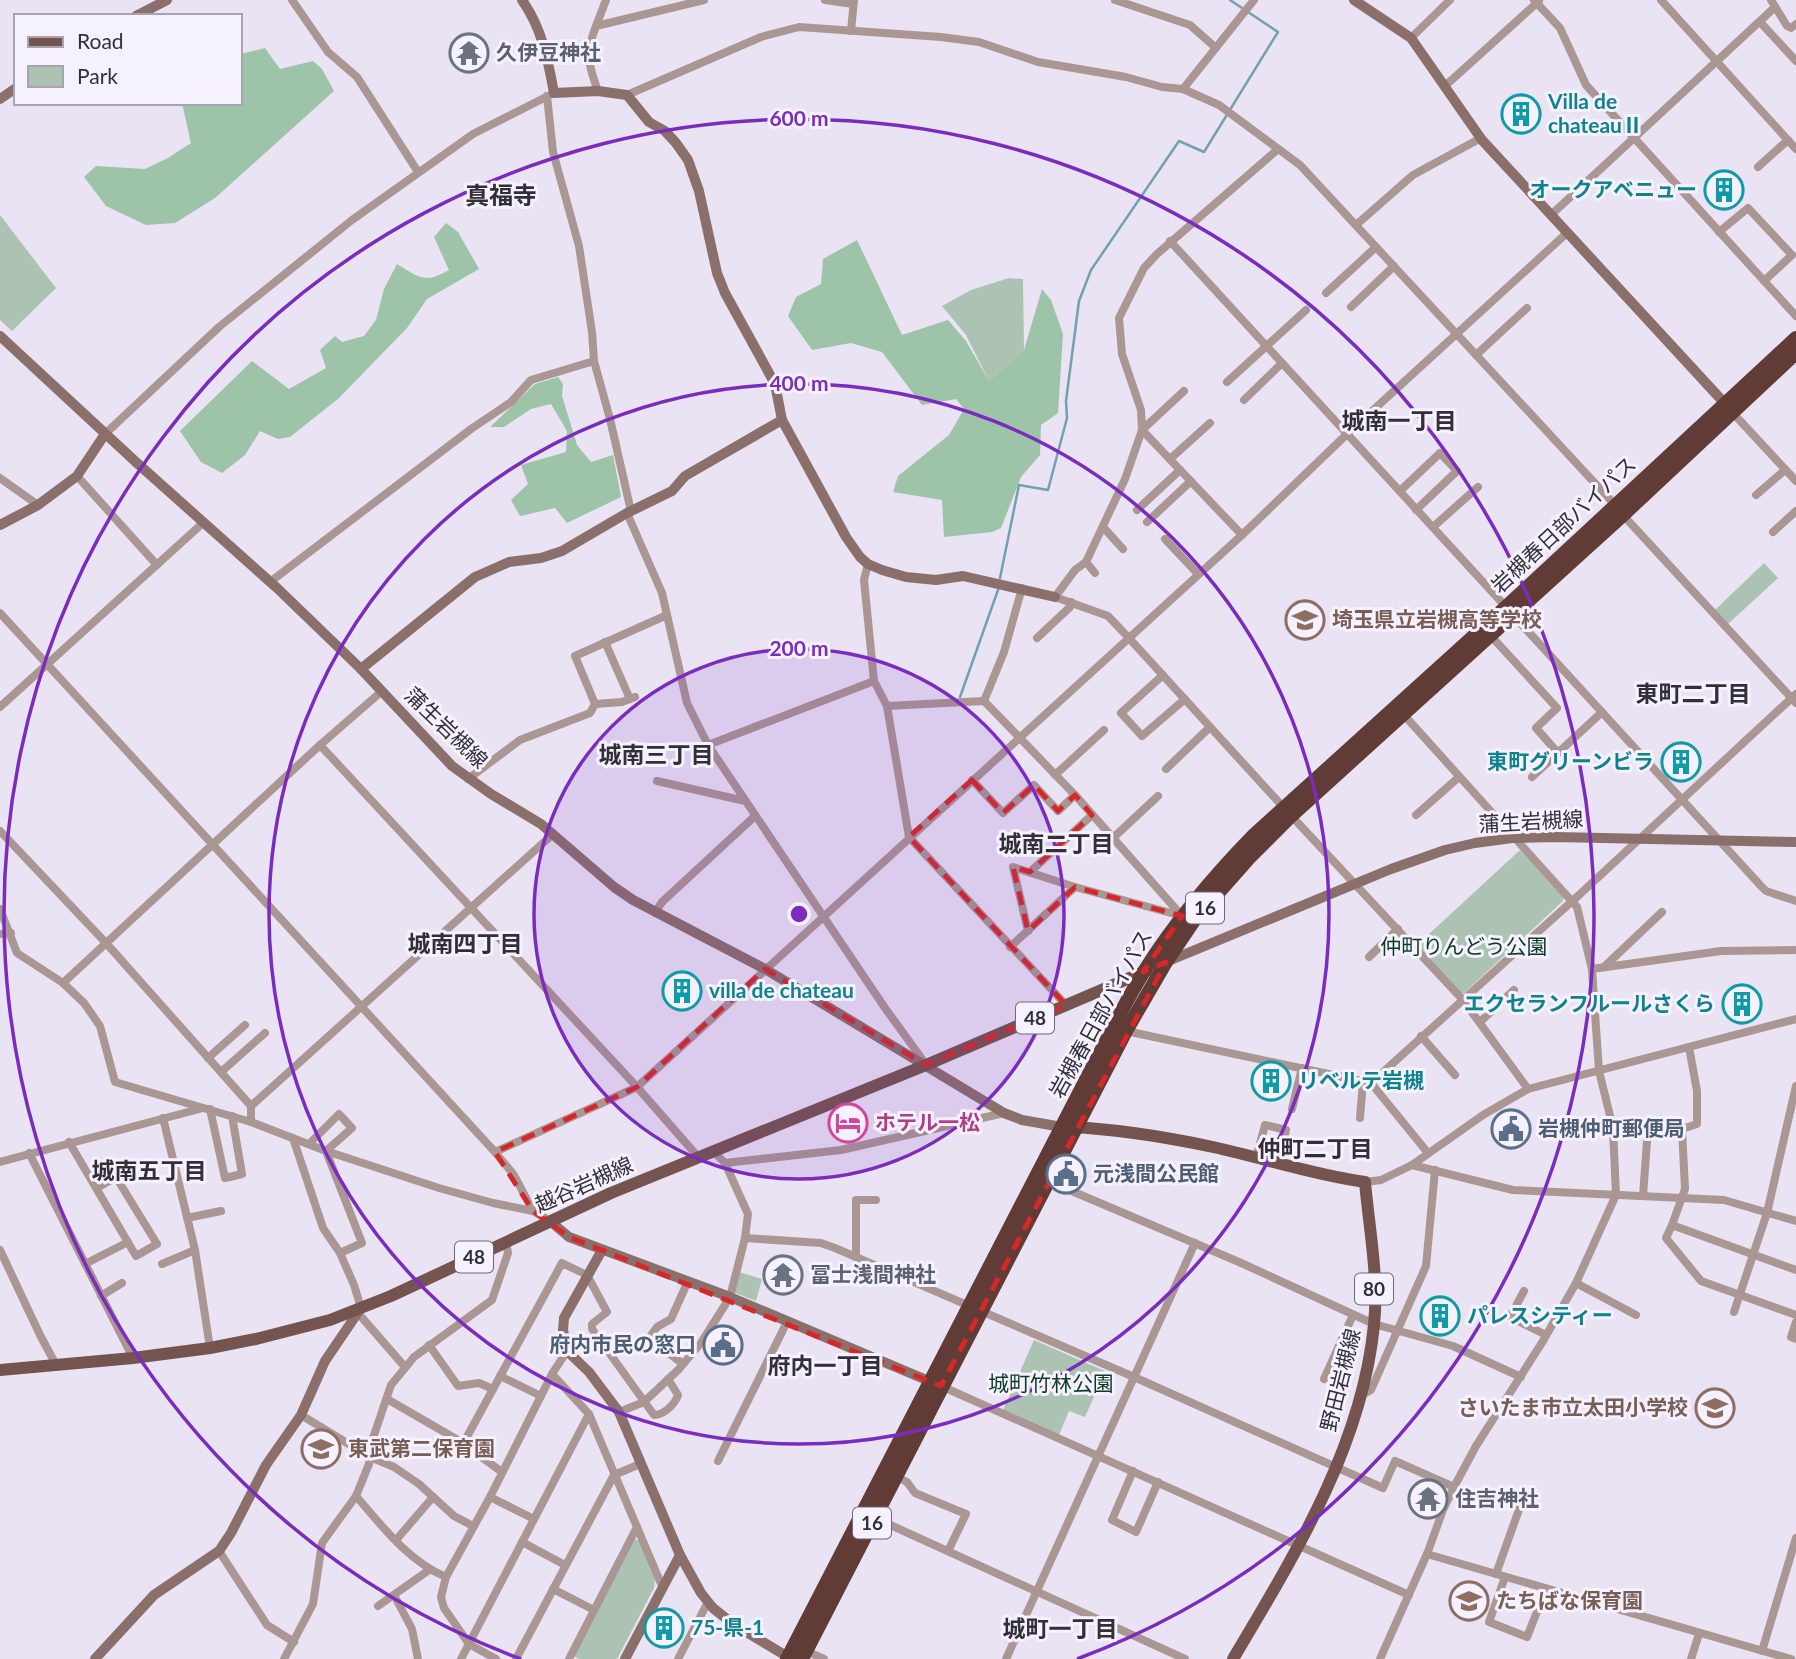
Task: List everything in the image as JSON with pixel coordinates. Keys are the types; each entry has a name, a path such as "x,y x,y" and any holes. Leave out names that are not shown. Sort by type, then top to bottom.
{"highway":[{"name":"岩槻春日部バイパス","path":"796,1657 1069,1127 1143,972 1182,916 1218,872 1620,511 1729,408 1796,338"},
{"name":"岩槻春日部バイパス","path":"1729,408 1796,353"},
{"name":"岩槻春日部バイパス","path":"976,1309 1048,1181 1069,1127 1166,962 1195,919 1287,812 1404,715 1491,636 1510,611"},
{"name":"岩槻春日部バイパス","path":"796,1657 895,1476 936,1384"}],"main road":[{"name":"越谷岩槻線","path":"0,1370 210,1348 256,1339 359,1310 611,1193 926,1065 1166,962"},
{"path":"1069,1127 1147,1135 1340,1179 1365,1182"},
{"name":"野田岩槻線","path":"1233,1659 1300,1545 1336,1467 1362,1395 1374,1324 1375,1299 1365,1182"}],"street":[{"path":"140,14 167,0"},
{"path":"292,0 328,52 357,77 418,172"},
{"path":"522,0 532,14 545,48 553,152 579,246 594,361 610,419 629,512 662,593 687,703 708,745 926,1065"},
{"path":"598,91 587,53 606,0"},
{"path":"596,26 704,0"},
{"path":"825,0 854,2 851,31"},
{"path":"1115,0 1190,25 1216,48"},
{"path":"1183,89 1254,0"},
{"path":"1354,0 1411,38 1481,138 1796,481"},
{"path":"1411,38 1450,0"},
{"path":"1661,0 1796,149"},
{"path":"1445,86 1537,1 1560,28 1586,85 1796,316"},
{"path":"1552,214 1760,22 1773,4 1787,26 1791,28 1796,24"},
{"path":"1760,22 1796,61"},
{"path":"0,525 38,505 77,477 105,434 219,327 342,227 473,134 550,95 598,91 627,95 761,37 799,27 979,42 1038,62 1183,89 1219,105 1300,165 1794,698 1462,1000 1367,1082 1360,1118"},
{"path":"627,95 649,122 670,137 688,160 699,191 717,274 725,293 775,384 782,420 846,537 867,564 906,577 936,580 963,576 1022,588 1108,616 1462,1000 1528,1089"},
{"path":"1356,225 1413,175 1481,138"},
{"path":"1758,167 1788,140"},
{"path":"1055,597 1076,570 1086,562 1125,479 1142,430 1140,410 1122,354 1119,318 1144,268 1170,241 1193,225 1278,150"},
{"path":"1719,232 1748,208 1774,236 1791,256 1764,281"},
{"path":"495,1152 637,1087 1128,636 1242,535 1347,434 1567,232"},
{"path":"1170,241 1766,891 1796,901"},
{"path":"1326,293 1376,247"},
{"path":"1351,307 1394,266"},
{"path":"1476,355 1527,308"},
{"path":"1227,382 1306,310"},
{"name":"蒲生岩槻線","path":"0,336 270,582 361,669 435,749 468,779 553,834 614,887 655,913 765,969 1004,1113 1022,1120 1069,1127"},
{"path":"270,582 510,402 531,380 594,361"},
{"path":"1244,400 1282,363"},
{"path":"1142,430 1184,391"},
{"path":"361,669 475,577 509,562 555,555 629,512 672,491 685,476 782,420"},
{"path":"1170,459 1210,422"},
{"path":"1142,430 1242,535"},
{"path":"1400,491 1440,453 1457,471 1416,509"},
{"path":"1137,510 1180,470"},
{"path":"1756,495 1785,470"},
{"path":"77,477 157,565"},
{"path":"0,478 38,505"},
{"path":"1147,522 1191,481"},
{"path":"1433,527 1478,487"},
{"path":"1773,532 1796,511"},
{"path":"0,707 204,522"},
{"path":"1103,527 1123,549"},
{"path":"1165,540 1198,574"},
{"path":"1086,562 1095,573"},
{"path":"867,564 864,580 874,681 887,706 909,837 1066,1005"},
{"path":"984,701 1004,653 1022,588"},
{"path":"1037,638 1070,607 1071,602"},
{"path":"0,613 495,1152 514,1175 533,1211"},
{"path":"468,779 520,740 590,713 594,704 575,656 667,615"},
{"path":"1491,636 1557,708 1536,728 1558,753"},
{"path":"594,704 622,702 633,698 605,642"},
{"path":"1163,675 1121,713 1142,736 1185,699"},
{"path":"708,745 874,681"},
{"path":"63,983 382,691"},
{"path":"887,706 984,701 1075,795 1182,916"},
{"path":"1532,777 1602,712"},
{"path":"1380,1659 1454,1487 1476,1446 1521,1377 1576,1283 1616,1195 1613,1128 1600,1071 1592,969 1577,907 1512,838 1404,715"},
{"path":"1166,769 1210,727"},
{"path":"1055,775 1104,730"},
{"path":"320,745 471,906 699,1158"},
{"path":"1416,816 1459,777"},
{"path":"972,780 1003,813 1034,785 1058,811 1075,795"},
{"path":"657,781 745,801"},
{"path":"1113,838 1158,796"},
{"path":"1030,872 1092,815"},
{"path":"655,913 662,902 755,816"},
{"path":"0,831 106,943 251,1106 251,1122"},
{"path":"251,1106 553,834"},
{"name":"蒲生岩槻線","path":"1166,962 1445,850 1512,838 1796,842"},
{"path":"1028,931 1013,867 1182,916"},
{"path":"1010,947 1075,887"},
{"path":"0,909 17,953 63,983 84,1003 100,1026 115,1082 251,1122 326,1151 439,1188 533,1211 569,1237 730,1297 936,1384 1409,1595"},
{"path":"1604,967 1662,912"},
{"path":"1369,957 1398,929"},
{"path":"0,934 11,933"},
{"path":"1592,969 1721,951 1796,950"},
{"path":"1480,1022 1514,990"},
{"path":"1365,1182 1381,1180 1412,1165 1483,1115 1528,1089 1796,1019"},
{"path":"208,1058 245,1024"},
{"path":"1126,1031 1367,1082 1428,1153"},
{"path":"221,1072 265,1033"},
{"path":"1421,1036 1455,1074"},
{"path":"1643,1196 1648,1128 1682,1129 1697,1124 1696,1091 1689,1047"},
{"path":"1292,1109 1302,1068"},
{"path":"1734,1312 1767,1213 1796,1086"},
{"path":"207,1108 225,1178 242,1174 232,1116"},
{"path":"0,1162 207,1108"},
{"path":"725,1163 841,1150 1004,1113"},
{"path":"309,1144 339,1115 352,1128 326,1151"},
{"path":"163,1118 195,1250 210,1348"},
{"path":"1256,1158 1265,1125 1286,1130 1279,1163"},
{"path":"1682,1129 1685,1189 1666,1238 1701,1281 1796,1315"},
{"path":"293,1138 323,1228 340,1253 354,1285 359,1310 405,1367"},
{"path":"69,1142 136,1256 157,1244 116,1177 97,1188"},
{"path":"326,1151 362,1243 340,1253"},
{"path":"29,1153 133,1358"},
{"path":"619,1412 644,1402 683,1364 701,1343 730,1297 745,1238 748,1214 725,1163 714,1153"},
{"path":"1412,1165 1513,1190 1724,1200 1796,1221"},
{"path":"1362,1395 1371,1390 1426,1266 1434,1170"},
{"path":"1048,1181 1195,1243 1374,1324 1453,1346 1521,1377"},
{"path":"856,1257 856,1200 876,1200"},
{"path":"187,1218 222,1211"},
{"path":"1672,1225 1796,1270"},
{"path":"745,1238 821,1243 1134,1377 1383,1488 1395,1461 1454,1487"},
{"path":"85,1264 128,1242"},
{"path":"284,1659 313,1604 322,1544 356,1496 369,1464 372,1441 391,1385 405,1367 429,1345 492,1300 508,1253 506,1242"},
{"path":"1006,1659 1195,1243"},
{"path":"0,1250 55,1363"},
{"path":"162,1264 195,1250"},
{"path":"602,1250 564,1318 567,1351 589,1372 619,1412 680,1555 708,1602 733,1624 796,1657 824,1659"},
{"path":"463,1444 562,1263 587,1275 607,1312 592,1324 592,1329 654,1415 676,1403 678,1395 668,1379"},
{"path":"683,1364 649,1338 657,1327 671,1319 688,1281"},
{"path":"101,1296 122,1283"},
{"path":"1576,1283 1636,1315"},
{"path":"1524,1291 1510,1317 1546,1335"},
{"path":"95,1659 154,1595 219,1551 266,1465 301,1415 326,1361 359,1310"},
{"path":"1324,1379 1353,1315"},
{"path":"718,1461 787,1322"},
{"path":"1796,1322 1791,1337 1796,1339"},
{"path":"429,1345 458,1386 479,1383 493,1390"},
{"path":"496,1659 469,1644 444,1608 441,1597 446,1577 552,1374 567,1351"},
{"path":"552,1374 589,1414 662,1586"},
{"path":"500,1376 541,1396"},
{"path":"387,1399 463,1444 502,1472"},
{"path":"461,1659 589,1414"},
{"path":"301,1415 370,1457 394,1467 419,1484 454,1516 473,1527"},
{"path":"516,1659 614,1475 640,1464"},
{"path":"1133,1471 1112,1520 1136,1532 1158,1482"},
{"path":"895,1476 907,1482 915,1493 966,1514 948,1552"},
{"path":"356,1496 396,1540 429,1570 446,1577"},
{"path":"396,1540 433,1497"},
{"path":"490,1497 534,1519"},
{"path":"1521,1504 1489,1622 1527,1637 1546,1589"},
{"path":"886,1523 1185,1659"},
{"path":"569,1659 637,1528"},
{"path":"1762,1651 1796,1538"},
{"path":"522,1542 565,1566"},
{"path":"219,1551 267,1625 294,1642"},
{"path":"625,1659 680,1555"},
{"path":"1427,1555 1791,1659"},
{"path":"378,1606 429,1570"},
{"path":"553,1589 594,1609"},
{"path":"394,1595 412,1629 418,1659"},
{"path":"678,1659 708,1602"},
{"path":"1691,1659 1699,1634"}],"highlighted area":[{"path":"972,780 1003,813 1034,785 1058,811 1075,795 1092,815 1030,872 1013,867 1028,931 1075,887 1182,916 1143,972 1166,962 941,1386 569,1237 533,1211 495,1152 637,1087 765,969 926,1065 1066,1005 909,837"}],"green space":[{"path":"265,48 280,69 313,61 322,69 334,91 215,198 175,223 146,225 106,206 84,177 96,166 145,169 191,143 182,105 242,105 242,54"},
{"path":"0,215 56,288 12,331 0,320"},
{"path":"446,223 458,232 479,269 427,299 407,328 339,398 290,437 278,439 260,431 245,455 222,473 201,462 180,431 252,361 289,389 326,368 320,350 335,336 342,342 364,336 376,320 384,289 397,264 423,278 434,277 449,270 434,237"},
{"path":"857,240 902,335 948,320 966,341 989,381 1024,350 1042,289 1051,300 1063,334 1058,413 1041,425 1040,455 1021,477 1001,528 992,532 944,537 942,500 893,492 898,476 949,435 964,409 956,399 922,405 882,352 851,343 812,350 788,316 796,297 821,284 823,259"},
{"path":"1009,278 1023,279 1024,350 989,381 966,335 942,306 971,290"},
{"path":"558,377 563,384 562,396 577,445 591,462 613,455 621,497 567,523 555,508 520,516 511,500 528,484 521,465 566,452 567,431 551,404 531,409 504,427 490,427 535,384"},
{"path":"1764,563 1778,578 1728,624 1715,610"},
{"name":"仲町りんどう公園","path":"1520,850 1563,897 1563,901 1464,993 1460,993 1416,946"},
{"path":"739,1272 762,1279 756,1301 733,1292"},
{"name":"城町竹林公園","path":"1034,1340 1105,1371 1085,1417 1069,1411 1059,1435 1003,1410"},
{"path":"635,1540 639,1540 655,1579 654,1588 617,1659 579,1659 574,1656"}],"waterway":[{"path":"1000,578 1019,485 1048,490 1067,418 1066,401 1079,301 1091,270 1179,141 1204,152 1278,32 1230,0"},
{"path":"960,697 998,590"}],"place":[{"name":"久伊豆神社","path":"469,53"},
{"name":"Villa de chateauⅡ","path":"1521,114"},
{"name":"オークアベニュー","path":"1724,190"},
{"name":"埼玉県立岩槻高等学校","path":"1305,620"},
{"name":"東町グリーンビラ","path":"1681,762"},
{"name":"villa de chateau","path":"682,991"},
{"name":"エクセランフルールさくら","path":"1742,1004"},
{"name":"リベルテ岩槻","path":"1271,1081"},
{"name":"ホテル一松","path":"848,1123"},
{"name":"岩槻仲町郵便局","path":"1511,1129"},
{"name":"元浅間公民館","path":"1066,1174"},
{"name":"冨士浅間神社","path":"783,1275"},
{"name":"パレスシティー","path":"1440,1316"},
{"name":"府内市民の窓口","path":"723,1345"},
{"name":"さいたま市立太田小学校","path":"1715,1408"},
{"name":"東武第二保育園","path":"321,1449"},
{"name":"住吉神社","path":"1428,1499"},
{"name":"たちばな保育園","path":"1469,1601"},
{"name":"75-県-1","path":"664,1628"}],"district":[{"name":"真福寺","path":"501,196"},
{"name":"城南一丁目","path":"1399,421"},
{"name":"東町二丁目","path":"1693,694"},
{"name":"城南三丁目","path":"656,755"},
{"name":"城南二丁目","path":"1056,844"},
{"name":"城南四丁目","path":"465,944"},
{"name":"仲町二丁目","path":"1315,1149"},
{"name":"城南五丁目","path":"149,1171"},
{"name":"府内一丁目","path":"825,1366"},
{"name":"城町一丁目","path":"1060,1629"}]}
